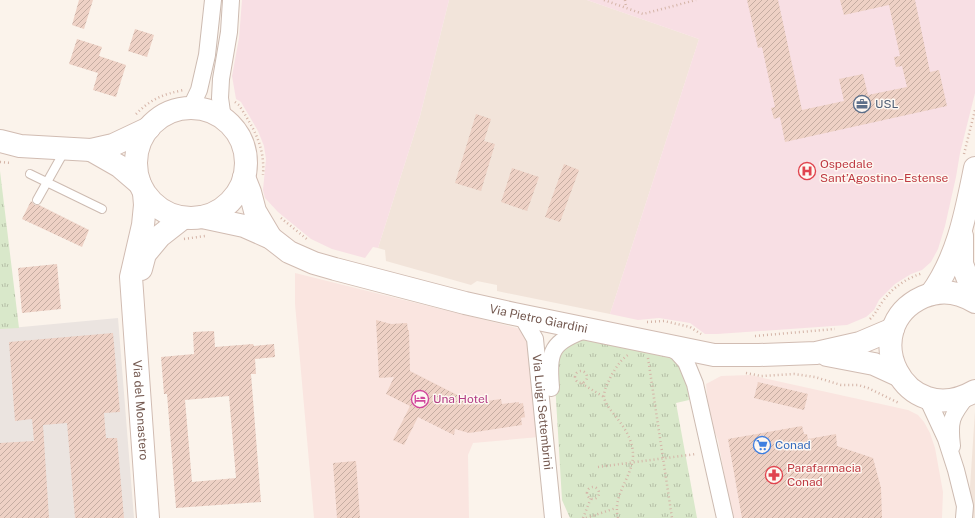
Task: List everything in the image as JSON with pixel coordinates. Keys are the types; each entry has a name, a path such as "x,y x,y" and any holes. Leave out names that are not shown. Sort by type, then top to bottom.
{"main road":[{"name":"Via Pietro Giardini","path":"0,141 20,146 91,150 113,145 141,122 159,119 194,100 223,120 234,131 242,145 245,161 253,178 250,192 255,211 272,238"},
{"name":"Via Pietro Giardini","path":"141,122 136,170 142,188"},
{"name":"Via Pietro Giardini","path":"91,150 119,166 142,188 157,207 169,214 244,226 272,238 289,252 314,263 465,303 514,314 714,355 816,353 860,343 893,329"},
{"path":"975,168 962,231 962,264 975,297"},
{"name":"Via Pietro Giardini","path":"192,217 216,212 228,203 238,191 253,178"},
{"name":"Via del Monastero","path":"142,188 145,205 143,225 130,277 148,518"},
{"name":"Via del Monastero","path":"132,301 145,254 160,236 192,217"},
{"path":"931,294 937,285 962,231"},
{"name":"Via Pietro Giardini","path":"971,393 958,399 948,400 927,398 912,390 898,375 891,355 890,342 893,329 902,313 915,301 931,294 944,292 956,293 968,297 975,302"},
{"name":"Via Pietro Giardini","path":"816,353 874,364 898,375"}],"street":[{"path":"194,100 207,55 213,0"},
{"path":"223,120 220,98 221,79 229,32 231,0"},
{"name":"Via Luigi Settembrini","path":"514,314 524,320 535,339 554,518"},
{"name":"Via Luigi Settembrini","path":"564,518 559,503 558,492 550,361 552,353 563,339 588,329"},
{"path":"647,341 677,352 686,362 695,384 725,518"},
{"path":"956,470 951,426 955,411 971,393"},
{"path":"927,398 946,439 956,470 965,506 964,518"}],"lane":[{"path":"37,200 66,148"},
{"path":"30,174 102,209"}],"path":[{"path":"604,0 643,14 696,0"},
{"path":"624,0 626,8"},
{"path":"141,122 147,104 164,94 187,89 194,100"},
{"path":"220,98 239,105 257,134 263,152 263,167 253,178"},
{"path":"276,214 312,242"},
{"path":"865,322 877,312 894,288 916,275 926,272"},
{"path":"604,397 607,384 621,361 647,341 664,321 690,327 705,338"},
{"path":"748,336 840,329"},
{"path":"647,341 672,518"},
{"path":"582,383 586,381 587,377 586,373 581,371 576,373 575,377 577,381 604,397 607,404 630,437 632,446 632,462 622,487 616,508 618,518"},
{"path":"743,373 761,376 794,374 815,377 841,385 858,385"},
{"path":"598,467 710,452"},
{"path":"584,518 592,498 595,498 599,494 598,488 594,487 589,489 587,492 588,496 592,498"},
{"path":"584,518 616,508"}],"shaded area":[{"path":"242,0 449,0 420,116 378,248 373,247 365,258 332,249 311,239 278,212 265,198 263,190 266,159 264,146 258,131 241,102 236,99 232,76 239,38"},
{"path":"449,0 587,0 699,39 610,314 497,291 497,285 477,281 471,285 386,261 385,250 378,248 420,116"},
{"name":"Ospedale Sant’Agostino–Estense","path":"587,0 975,0 975,93 960,153 945,226 938,249 931,262 922,270 911,274 895,284 879,300 874,310 866,317 847,325 705,334 690,323 659,318 638,320 610,314 699,39"},
{"path":"295,273 521,329 527,335 539,437 473,443 468,455 469,518 314,518 295,304"},
{"path":"118,318 134,518 0,518 0,329"},
{"path":"750,375 908,410 918,415 930,433 935,448 943,492 942,518 732,518 718,440 709,418 706,384 721,376"},
{"path":"975,411 975,518 968,518"}],"green space":[{"path":"0,171 19,328 0,329"},
{"path":"579,339 669,356 682,371 688,387 689,400 676,403 697,518 570,518 562,500 554,366 557,354"}],"building":[{"path":"79,0 93,0 84,29 72,25"},
{"path":"747,0 778,0 802,110 844,101 839,79 863,74 868,95 907,87 902,66 896,67 894,57 900,56 889,5 844,15 840,0 915,0 930,72 939,70 947,106 785,142 780,117 774,119 771,108 775,107 762,47 758,48"},
{"path":"135,29 154,35 147,57 128,51"},
{"path":"77,39 102,47 99,56 126,65 116,97 93,90 98,73 69,64"},
{"path":"476,114 491,119 484,141 495,144 481,191 455,183"},
{"path":"564,164 579,170 560,222 545,217"},
{"path":"512,168 539,177 527,211 501,202"},
{"path":"31,201 35,205 39,205 89,230 82,247 22,219"},
{"path":"57,264 61,309 22,313 18,268"},
{"path":"376,320 391,324 407,323 409,330 410,371 473,403 501,399 502,404 523,403 525,417 521,418 522,425 469,433 455,429 454,435 418,417 404,445 393,440 410,406 386,394 394,377 379,378"},
{"path":"214,331 215,347 274,344 275,357 255,359 256,374 251,374 261,502 176,508 167,394 164,394 161,357 194,354 193,332","holes":["229,396 236,478 192,482 185,400"]},
{"path":"113,333 120,412 104,413 106,438 117,438 124,518 75,518 67,423 43,425 49,518 0,518 0,443 34,441 32,419 15,421 9,342"},
{"path":"758,382 808,394 804,410 754,398"},
{"path":"802,426 804,434 807,434 808,439 836,434 837,446 873,458 881,488 882,518 742,518 728,439"},
{"path":"356,461 360,518 337,518 333,463"}],"place":[{"name":"USL","path":"862,104"},
{"name":"Ospedale Sant’Agostino–Estense","path":"807,171"},
{"name":"Una Hotel","path":"420,399"},
{"name":"Conad","path":"762,445"},
{"name":"Parafarmacia Conad","path":"774,475"}]}
